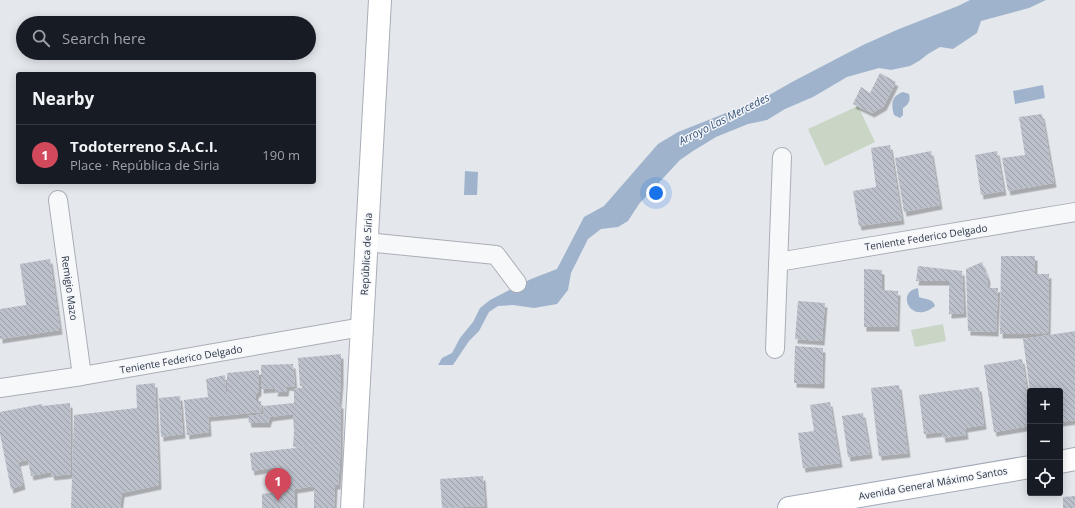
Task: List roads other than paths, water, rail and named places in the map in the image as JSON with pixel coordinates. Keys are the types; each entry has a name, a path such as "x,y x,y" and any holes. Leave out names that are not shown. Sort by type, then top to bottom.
{"street":[{"name":"República de Siria","path":"352,508 380,0"},
{"path":"775,349 782,157"},
{"name":"Remigio Mazo","path":"58,200 82,376"},
{"name":"Teniente Federico Delgado","path":"778,262 1075,212"},
{"path":"366,242 496,255 518,283"},
{"name":"Teniente Federico Delgado","path":"0,388 82,376 362,327"},
{"path":"1063,461 1075,459"},
{"name":"Avenida General Máximo Santos","path":"789,508 1027,468"}],"water":[{"name":"Arroyo Las Mercedes","path":"970,0 1046,0 1029,8 981,21 977,33 953,49 940,47 910,66 891,70 879,68 847,77 813,97 785,109 767,120 748,124 716,137 680,160 639,204 628,221 618,227 601,229 588,239 571,273 568,290 557,304 534,308 513,305 498,306 489,312 479,331 469,341 453,365 438,365 442,358 452,353 460,338 473,322 480,308 490,300 531,279 557,269 584,217 604,206 658,144 678,132 764,98 863,45"},
{"path":"1043,85 1045,98 1015,104 1013,91"},
{"path":"903,92 909,94 910,99 908,104 903,108 903,115 900,118 894,115 892,104 894,98"},
{"path":"465,171 478,172 477,195 464,195"},
{"path":"918,288 919,297 931,300 935,306 926,311 919,312 913,310 909,306 907,301 908,295 911,291"}],"place":[{"name":"Todoterreno S.A.C.I.","path":"278,501"}]}
